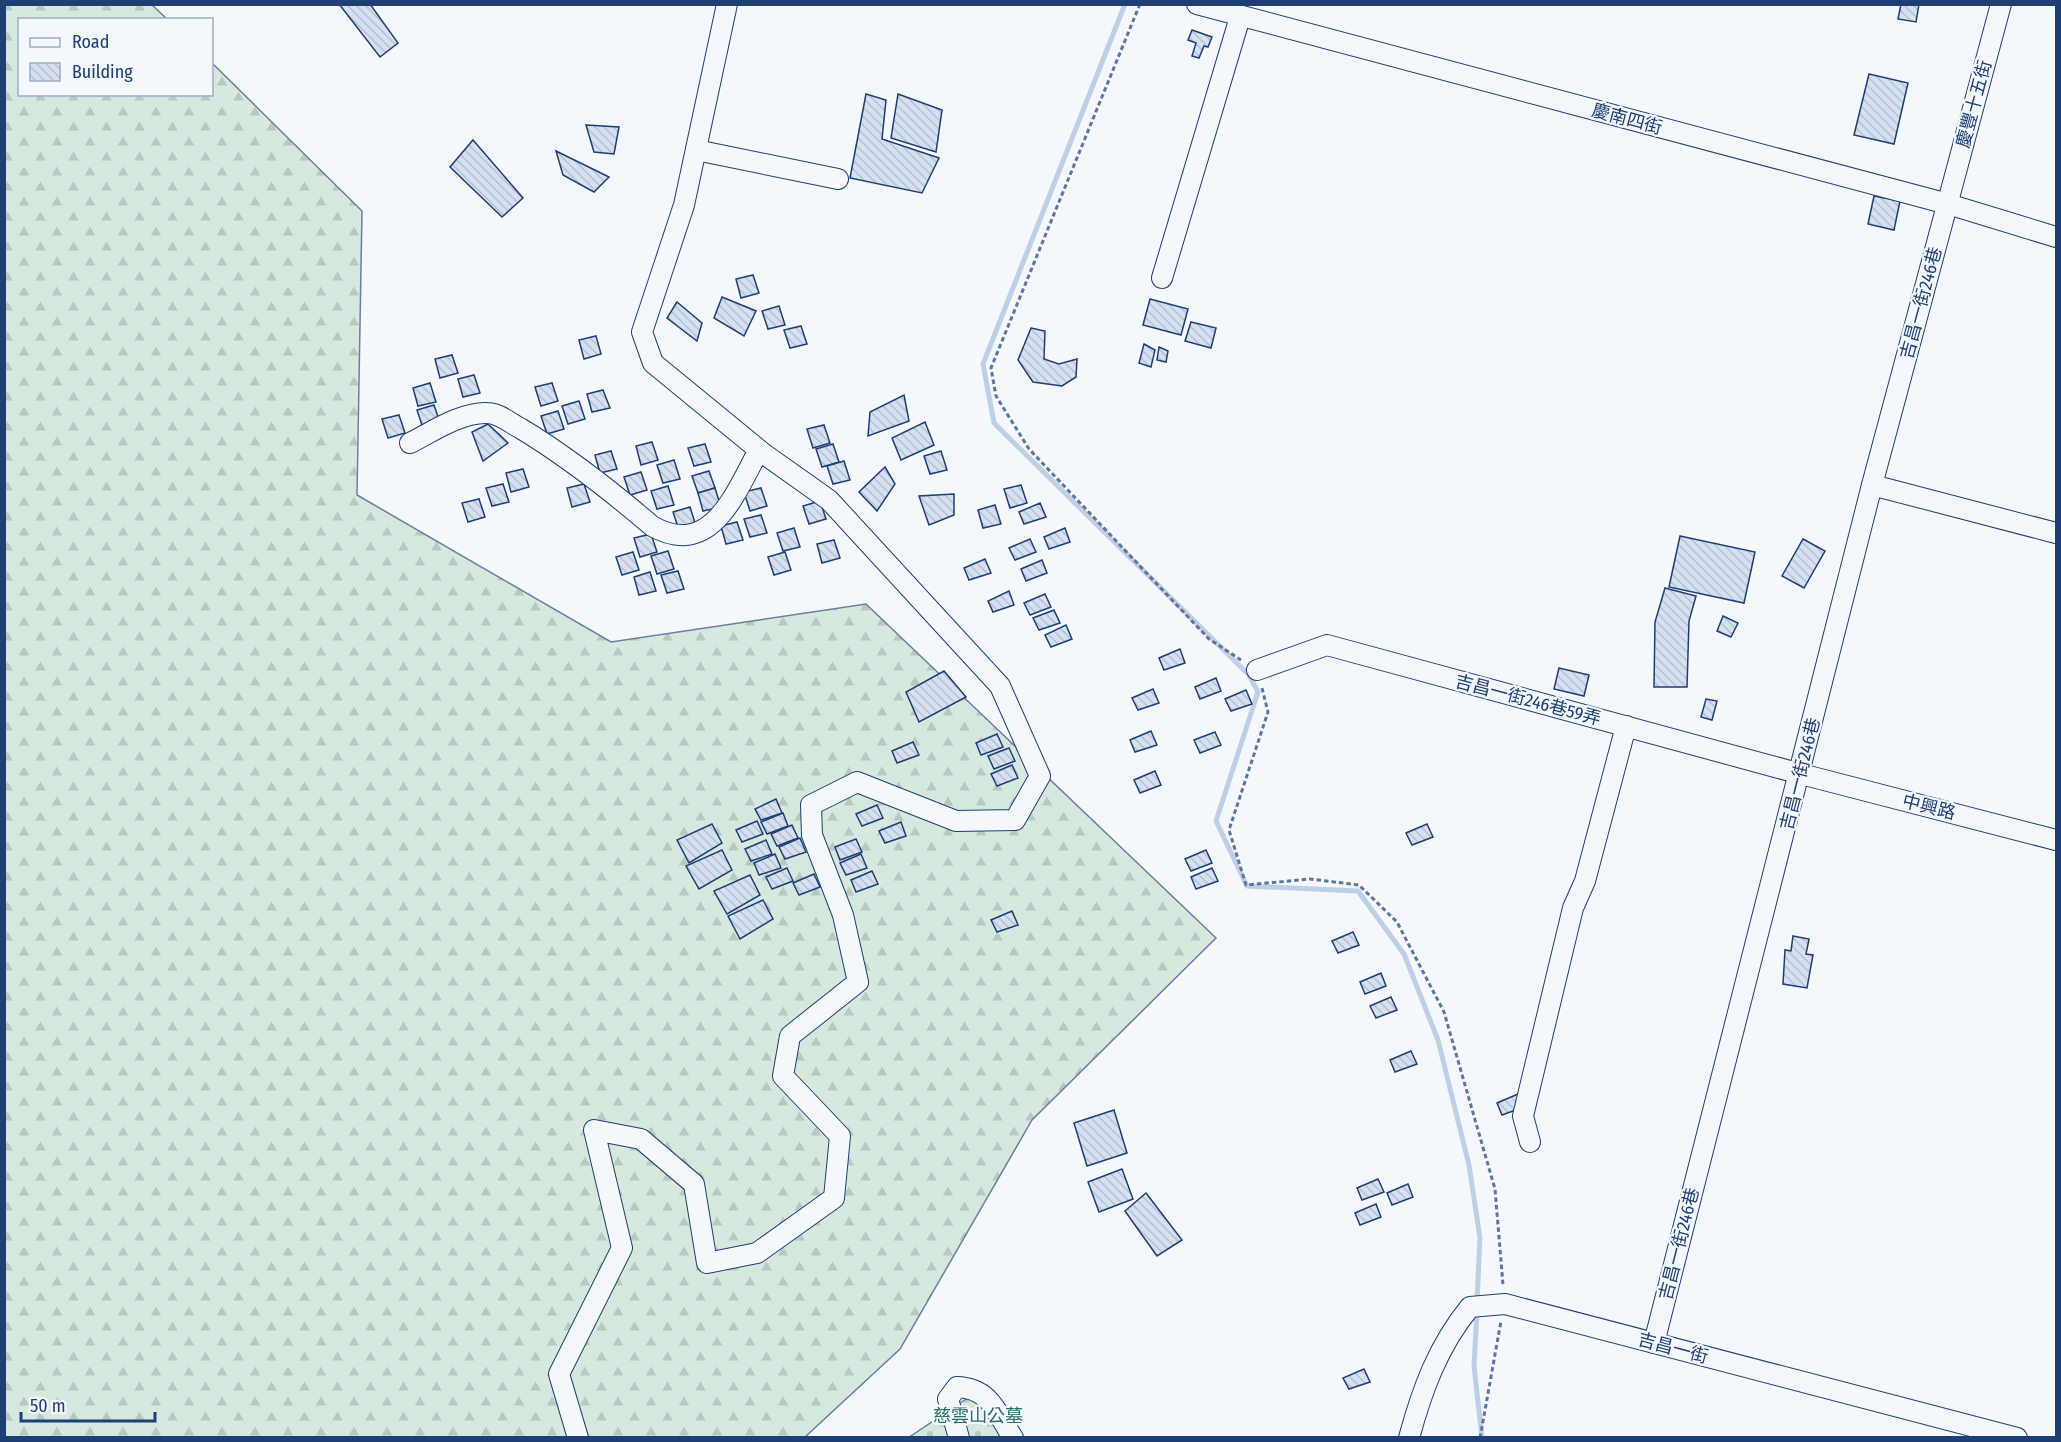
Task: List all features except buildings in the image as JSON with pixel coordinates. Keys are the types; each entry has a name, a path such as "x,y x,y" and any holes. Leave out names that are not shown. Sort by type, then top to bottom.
{"street":[{"path":"578,1437 559,1374 621,1248 594,1130 641,1139 694,1184 707,1263 757,1253 834,1198 840,1136 783,1076 790,1036 858,982 843,915 812,835 811,805 857,782 956,821 1015,820 1041,776 1000,686 830,500 759,450 653,363 642,332 684,205 727,4"},
{"name":"慶南四街","path":"1197,4 1947,204 2056,237"},
{"name":"慶豐十五街","path":"1947,204 2001,4"},
{"path":"1162,278 1240,17"},
{"path":"696,150 838,179"},
{"name":"吉昌一街246巷","path":"1654,1343 1801,774 1872,485 1947,204"},
{"path":"410,443 467,417 479,413 495,414 592,475 652,526 662,532 686,536 701,531 719,519 759,450"},
{"path":"1872,485 2056,533"},
{"name":"吉昌一街246巷59弄","path":"1257,670 1326,645 1801,774"},
{"path":"1530,1142 1523,1116 1573,908 1585,881 1626,726"},
{"name":"中興路","path":"1801,774 2056,840"},
{"name":"吉昌一街","path":"1409,1437 1423,1388 1451,1330 1470,1307 1504,1304 2017,1437"},
{"path":"959,1437 948,1399 957,1387 973,1388 986,1396 1013,1437"}],"path":[{"path":"1140,4 991,369 996,396 1029,449 1209,639 1257,670 1268,712 1229,830 1246,885 1310,879 1359,885 1396,922 1444,1012 1495,1189 1504,1304 1480,1437"}],"green space":[{"path":"5,5 152,5 166,18 18,18 18,96 213,96 213,64 362,211 357,495 611,642 866,604 1216,938 1032,1120 900,1349 805,1437 5,1438"},
{"name":"慈雲山公墓","path":"987,1385 1012,1437 908,1438"}],"waterway":[{"path":"1125,4 983,364 994,423 1249,675 1258,692 1216,821 1247,886 1358,891 1404,954 1438,1040 1469,1165 1480,1238 1477,1301"},
{"path":"1477,1311 1474,1366 1482,1438"}]}
